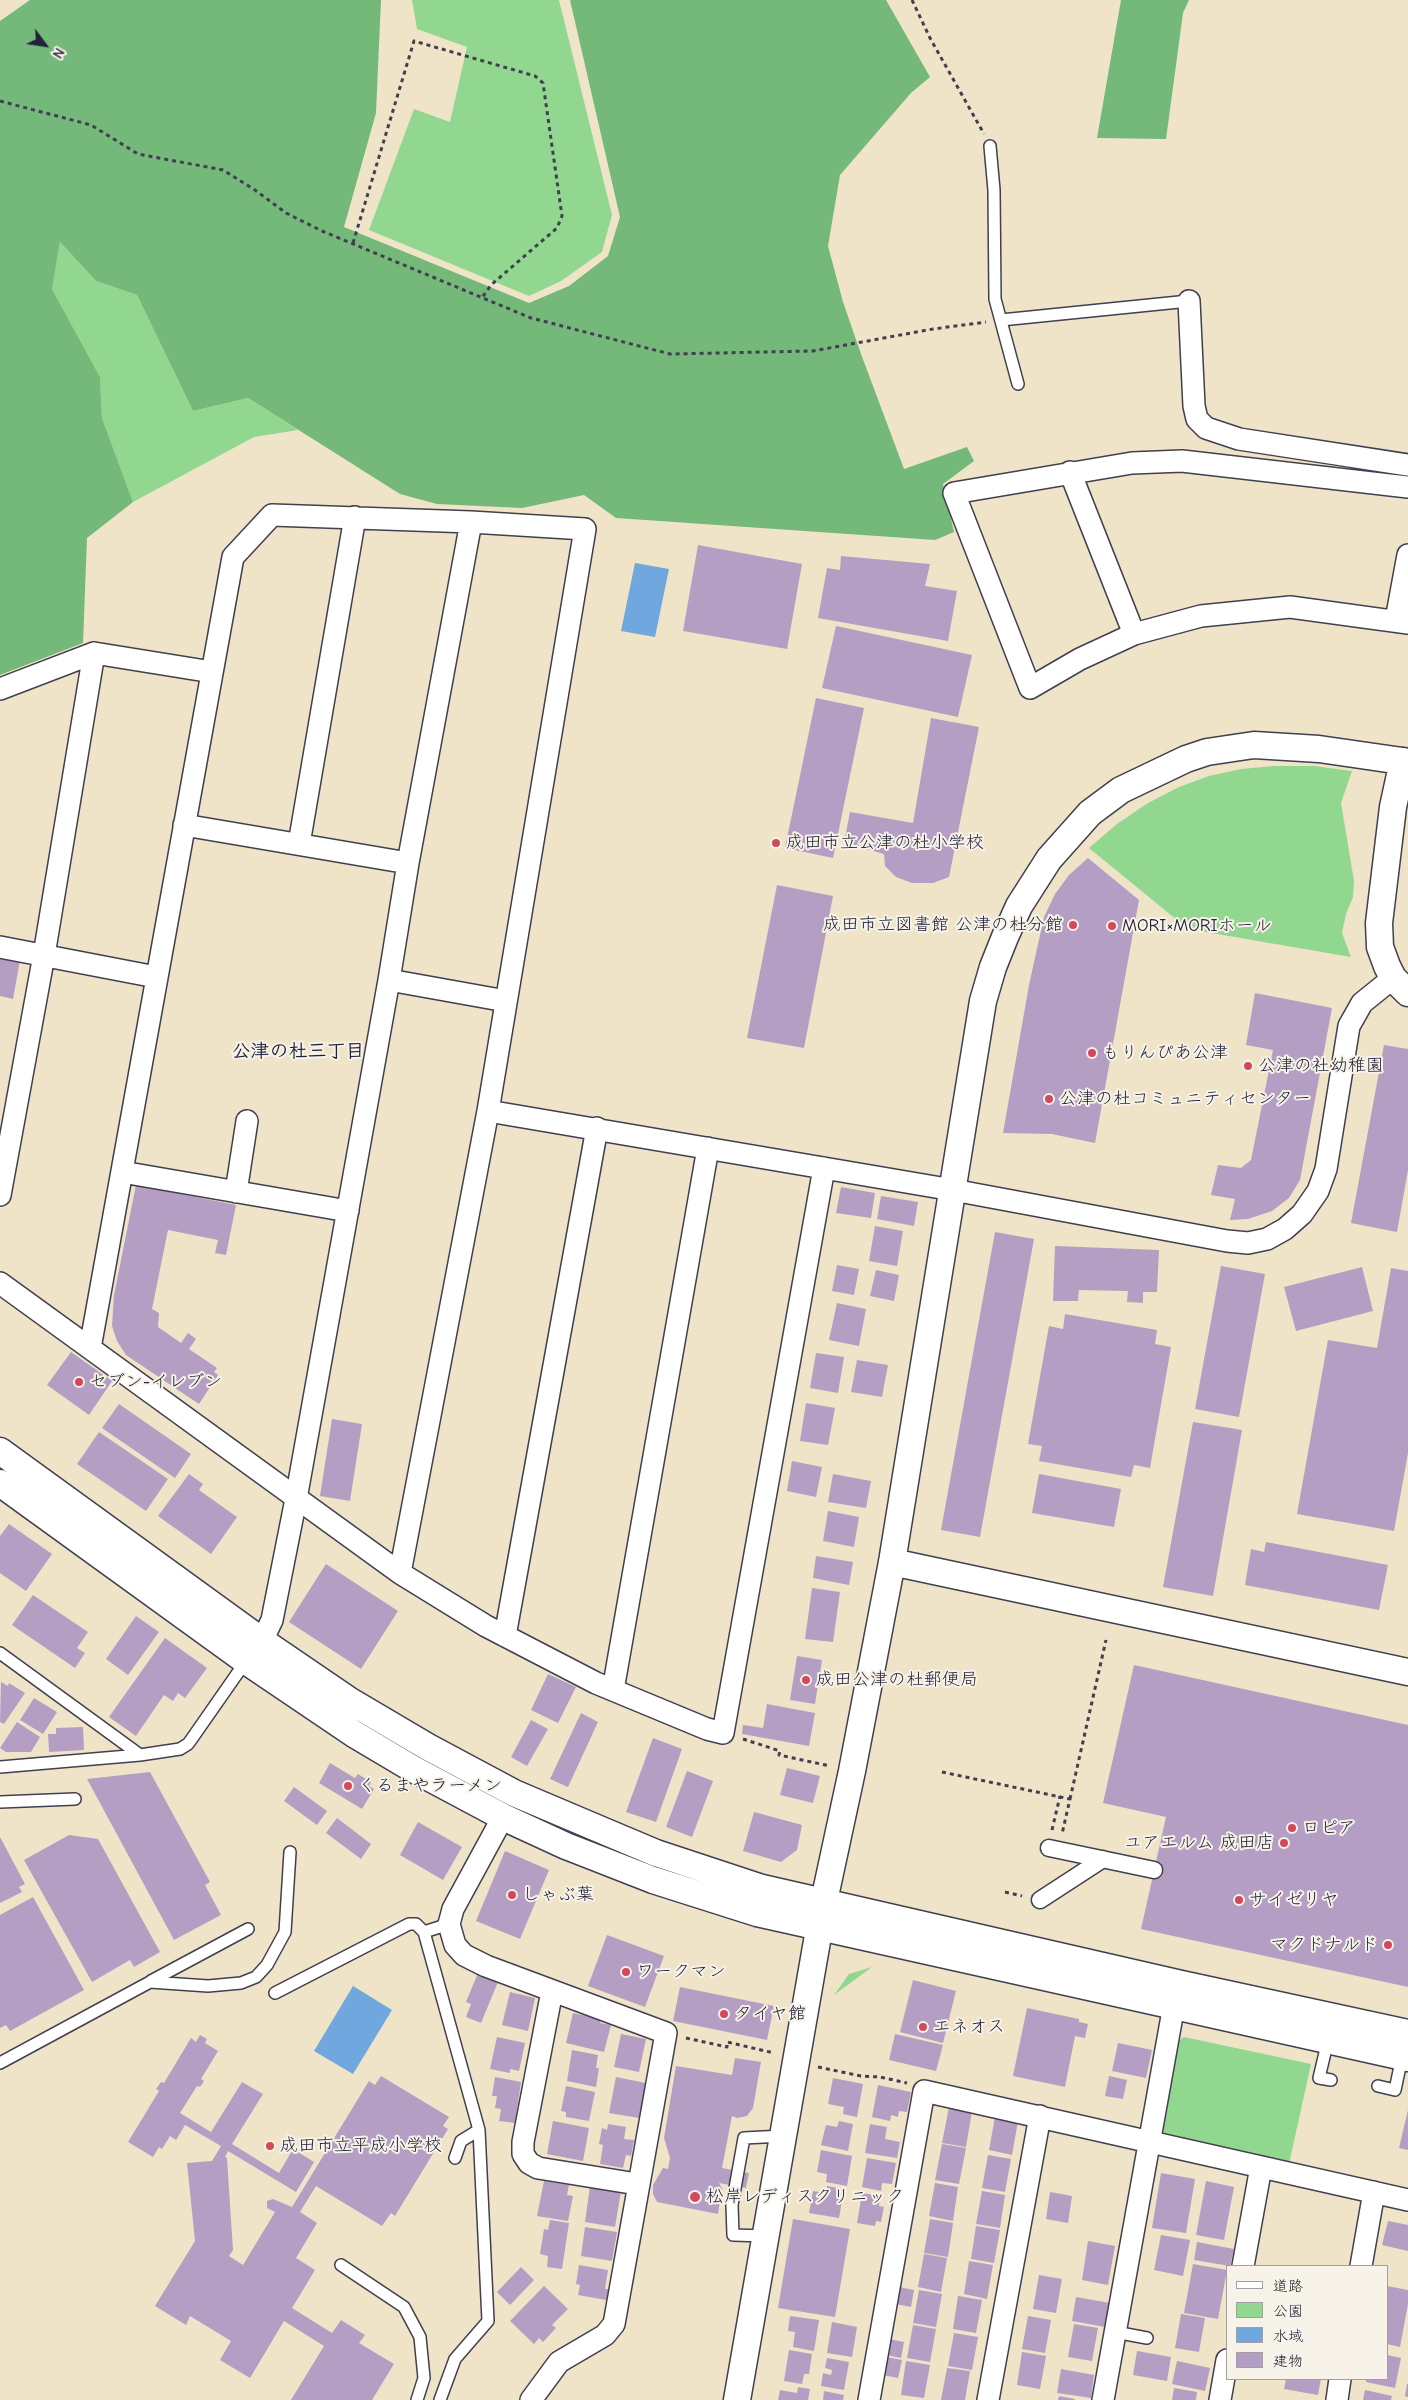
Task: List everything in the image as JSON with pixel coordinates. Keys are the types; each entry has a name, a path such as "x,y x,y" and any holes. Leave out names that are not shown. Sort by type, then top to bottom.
{"street":[{"path":"1189,301 1194,406 1197,419 1206,428 1239,439 1408,465"},
{"path":"1408,487 1182,461 1132,463 954,493 1030,688 1080,659 1134,634 1201,616 1290,607 1402,622 1408,555"},
{"path":"1070,472 1134,634"},
{"path":"90,1348 233,557 272,515 471,522 586,529 488,1110 400,1573"},
{"path":"299,844 355,517"},
{"path":"262,1641 272,1620 296,1499 389,980 408,863 471,522"},
{"path":"0,689 94,653 212,672"},
{"path":"0,1195 4,1143 44,955 94,653"},
{"path":"488,1110 953,1190 1227,1242 1248,1243 1267,1239 1285,1229 1302,1214 1318,1191 1326,1168 1349,1026 1362,1003 1401,985 1380,947 1379,923 1393,807 1406,761 1296,747 1254,745 1208,752 1157,772 1121,790 1090,813 1049,859 1019,906 993,967 983,1001 953,1190 892,1562 852,1772 824,1901 737,2400"},
{"path":"184,825 408,863"},
{"path":"0,946 156,976"},
{"path":"389,980 506,1001"},
{"path":"236,1192 247,1121"},
{"path":"505,1636 597,1128"},
{"path":"613,1690 708,1148"},
{"path":"0,1283 400,1573 505,1636 613,1690 707,1729 723,1733 824,1168"},
{"path":"122,1172 348,1211"},
{"path":"0,1451 262,1641 350,1701 428,1747 514,1793 656,1853 762,1888 1181,1984 1406,2049"},
{"path":"0,1483 246,1661 354,1734 413,1770 503,1817 566,1846 653,1880 757,1913 1328,2040 1406,2049"},
{"path":"892,1562 1408,1672"},
{"path":"503,1817 454,1909 450,1924 455,1945 464,1954 486,1966 666,2033 637,2184 614,2324 611,2330 559,2362 531,2400"},
{"path":"1055,1845 1103,1859 1154,1870"},
{"path":"1040,1900 1103,1859"},
{"path":"552,1991 523,2142 523,2154 529,2163 538,2168 637,2184"},
{"path":"1103,2400 1174,2005"},
{"path":"869,2400 924,2091 1408,2200"},
{"path":"988,2400 1040,2116"},
{"path":"1243,2265 1261,2167"},
{"path":"1360,2265 1374,2192"},
{"path":"1220,2400 1226,2366"},
{"path":"1337,2400 1340,2380"}],"lane":[{"path":"990,146 994,190 995,299 1018,384"},
{"path":"1001,320 1189,301"},
{"path":"0,1653 140,1755"},
{"path":"0,1767 172,1752 188,1744 246,1661"},
{"path":"0,1802 75,1799"},
{"path":"150,1982 208,1986 241,1983 256,1977 267,1965 285,1932 290,1852"},
{"path":"274,1993 409,1924 416,1924 424,1932 479,2130 488,2322 456,2359 440,2400"},
{"path":"424,1932 450,1924"},
{"path":"0,2063 248,1929"},
{"path":"1328,2040 1319,2078 1331,2080"},
{"path":"1378,2086 1395,2090 1406,2049"},
{"path":"456,2158 462,2140 479,2130"},
{"path":"766,2236 733,2235 732,2205 744,2138 783,2136"},
{"path":"341,2265 404,2307 420,2337 424,2378 418,2400"},
{"path":"1115,2332 1148,2338"}],"path":[{"path":"912,0 930,38 958,85 990,146"},
{"path":"353,243 414,41 535,76 543,83 562,216 557,228 491,286 481,299"},
{"path":"0,101 91,125 138,154 223,170 255,190 286,213 322,231 481,299 531,318 670,354 813,351 933,329 1001,320"},
{"path":"1055,1845 1070,1799 1106,1640"},
{"path":"723,1733 780,1750 779,1755 831,1766"},
{"path":"942,1772 1070,1799"},
{"path":"1055,1845 1060,1796"},
{"path":"666,2033 726,2047 727,2042 779,2054"},
{"path":"818,2068 862,2076 880,2077 917,2086 924,2091"}],"green space":[{"path":"30,0 381,0 376,113 344,227 529,303 569,286 608,256 620,217 570,0 886,0 930,77 911,93 840,175 828,246 843,302 904,469 967,447 974,461 943,484 954,532 935,540 616,518 584,495 522,508 437,504 400,494 248,398 193,411 137,295 96,281 60,242 52,289 100,377 102,418 133,502 87,538 83,643 0,675 0,21"},
{"path":"412,0 559,0 612,215 602,252 561,281 529,296 369,230 414,109 450,122 467,47 417,29"},
{"path":"1121,0 1189,0 1183,13 1166,139 1097,138"},
{"path":"60,242 96,281 137,295 193,411 248,398 298,430 254,437 133,502 102,418 100,377 52,289"},
{"path":"1274,766 1314,766 1352,771 1341,803 1354,881 1353,897 1346,914 1342,933 1351,957 1188,929 1089,848 1117,824 1148,803 1179,787 1209,776 1241,769"},
{"path":"872,1967 834,1995 849,1974"},
{"path":"1184,2037 1311,2064 1289,2164 1166,2138 1161,2130 1176,2042"}],"water":[{"path":"635,563 669,569 655,637 621,631"},
{"path":"353,1986 392,2010 353,2074 314,2051"}],"building":[{"path":"698,545 802,564 787,649 683,631"},
{"path":"841,556 930,564 925,586 957,591 948,641 818,618 827,568 840,570"},
{"path":"836,626 972,655 958,717 822,688"},
{"path":"816,698 864,708 833,858 785,848"},
{"path":"931,718 979,727 949,877 933,883 912,883 896,877 885,866 884,854 844,843 850,812 913,823"},
{"path":"1088,858 1139,900 1095,1143 1052,1134 1003,1133 1029,985 1044,917 1055,894 1069,875"},
{"path":"777,885 833,896 804,1048 747,1038"},
{"path":"0,957 20,960 13,999 0,996"},
{"path":"1255,993 1332,1008 1300,1180 1289,1198 1272,1211 1248,1219 1230,1220 1235,1199 1211,1195 1218,1165 1241,1168 1251,1160 1273,1050 1246,1045"},
{"path":"1384,1045 1408,1049 1408,1170 1397,1232 1351,1223"},
{"path":"136,1185 236,1205 226,1255 215,1253 218,1240 168,1230 152,1309 159,1313 158,1327 181,1343 188,1333 196,1339 189,1349 217,1368 214,1372 218,1375 199,1404 126,1355 117,1341 112,1326 114,1295"},
{"path":"841,1187 875,1193 871,1218 836,1213"},
{"path":"881,1196 918,1202 914,1226 877,1219"},
{"path":"875,1226 903,1231 897,1266 869,1261"},
{"path":"995,1232 1034,1239 980,1537 941,1530"},
{"path":"1055,1246 1159,1250 1157,1292 1143,1292 1143,1303 1127,1302 1128,1291 1079,1290 1078,1301 1053,1301"},
{"path":"837,1265 859,1269 854,1295 832,1291"},
{"path":"1221,1266 1265,1274 1239,1417 1195,1409"},
{"path":"1362,1267 1373,1311 1296,1331 1284,1287"},
{"path":"1391,1268 1408,1271 1408,1453 1394,1531 1297,1514 1328,1340 1377,1348"},
{"path":"876,1270 899,1275 894,1301 870,1296"},
{"path":"837,1303 866,1309 859,1346 829,1340"},
{"path":"1065,1314 1157,1330 1155,1344 1171,1347 1150,1468 1134,1465 1131,1477 1039,1461 1042,1446 1028,1444 1049,1326 1063,1329"},
{"path":"71,1352 112,1381 89,1415 47,1385"},
{"path":"816,1353 844,1357 838,1393 810,1388"},
{"path":"857,1360 888,1365 882,1397 851,1392"},
{"path":"806,1403 835,1408 828,1445 800,1441"},
{"path":"119,1404 191,1454 175,1478 102,1428"},
{"path":"332,1419 362,1424 350,1501 320,1496"},
{"path":"1193,1422 1242,1430 1213,1596 1163,1587"},
{"path":"99,1432 168,1479 146,1511 77,1464"},
{"path":"792,1461 822,1467 816,1497 787,1491"},
{"path":"189,1474 203,1484 199,1490 237,1517 211,1554 158,1516"},
{"path":"833,1474 871,1481 866,1508 828,1502"},
{"path":"1039,1474 1121,1489 1114,1527 1032,1513"},
{"path":"828,1511 859,1517 854,1547 823,1541"},
{"path":"9,1524 52,1554 26,1591 0,1573 0,1536"},
{"path":"1266,1542 1388,1565 1379,1610 1245,1585 1251,1549 1264,1552"},
{"path":"816,1556 853,1562 849,1585 813,1578"},
{"path":"326,1564 398,1611 361,1669 289,1622"},
{"path":"812,1588 840,1592 833,1642 805,1639"},
{"path":"33,1595 88,1632 77,1648 85,1653 75,1668 12,1625"},
{"path":"136,1616 159,1632 128,1675 106,1659"},
{"path":"165,1638 207,1668 185,1698 178,1693 173,1701 164,1695 136,1736 109,1717"},
{"path":"797,1656 822,1660 815,1704 790,1700"},
{"name":"ユアエルム 成田店","path":"1134,1665 1408,1725 1408,1987 1141,1929 1166,1817 1103,1803"},
{"path":"548,1674 576,1687 558,1723 531,1710"},
{"path":"1,1682 8,1686 9,1683 25,1693 4,1724 0,1722"},
{"path":"34,1698 57,1712 43,1734 20,1720"},
{"path":"767,1704 815,1713 809,1746 742,1734 743,1725 763,1728"},
{"path":"581,1713 598,1722 568,1787 550,1779"},
{"path":"531,1720 548,1729 527,1766 511,1757"},
{"path":"17,1722 40,1737 31,1752 6,1752 0,1748"},
{"path":"83,1727 84,1750 49,1752 48,1734 56,1734 56,1728"},
{"path":"653,1738 682,1749 656,1822 626,1812"},
{"path":"330,1763 355,1778 358,1774 371,1782 369,1786 374,1789 362,1809 319,1783"},
{"path":"787,1768 820,1776 813,1803 780,1795"},
{"path":"687,1771 713,1781 692,1837 666,1827"},
{"path":"150,1772 210,1882 205,1885 221,1915 174,1940 87,1779"},
{"path":"294,1787 327,1811 317,1825 284,1801"},
{"path":"754,1812 802,1825 797,1850 781,1862 743,1851"},
{"path":"337,1818 371,1844 361,1859 326,1833"},
{"path":"418,1822 462,1847 443,1880 400,1855"},
{"path":"69,1835 98,1839 160,1952 134,1967 130,1960 92,1982 24,1860"},
{"path":"0,1837 25,1884 19,1887 22,1892 0,1903"},
{"path":"505,1851 549,1870 520,1939 476,1921"},
{"path":"33,1897 84,1990 10,2031 6,2025 0,2028 0,1915"},
{"path":"607,1935 664,1956 645,2007 588,1986"},
{"path":"478,1973 498,1982 481,2023 466,2017 471,2004 466,2002"},
{"path":"913,1980 956,1991 943,2043 900,2032"},
{"path":"680,1987 774,2006 767,2040 673,2021"},
{"path":"510,1992 535,1998 528,2031 502,2025"},
{"path":"1027,2008 1079,2019 1079,2022 1088,2024 1085,2038 1075,2036 1065,2087 1013,2076"},
{"path":"573,2013 601,2019 600,2023 611,2025 604,2052 566,2043"},
{"path":"621,2034 646,2039 639,2072 614,2067"},
{"path":"895,2034 943,2045 936,2071 889,2060"},
{"path":"200,2035 207,2039 205,2043 218,2051 201,2079 204,2081 200,2087 197,2086 180,2113 211,2132 242,2082 263,2094 232,2144 279,2173 293,2149 314,2162 296,2192 228,2151 225,2157 227,2158 233,2250 229,2256 243,2265 275,2212 267,2208 267,2201 273,2199 292,2207 369,2081 375,2085 381,2076 449,2117 443,2126 448,2129 395,2216 391,2213 382,2226 316,2186 300,2212 317,2223 296,2258 315,2270 292,2308 332,2333 341,2320 365,2335 359,2343 394,2364 372,2400 291,2400 324,2346 284,2321 250,2378 220,2360 231,2341 190,2316 186,2325 155,2306 195,2241 187,2163 212,2161 221,2146 185,2125 176,2140 170,2136 162,2149 159,2147 153,2157 128,2142 159,2091 156,2089 161,2082 164,2083 191,2038 196,2042"},
{"path":"497,2037 525,2043 519,2071 510,2069 510,2073 490,2069"},
{"path":"1118,2043 1152,2050 1146,2078 1112,2071"},
{"path":"572,2050 598,2055 596,2068 599,2068 596,2087 567,2081"},
{"path":"735,2058 761,2062 753,2108 747,2116 737,2118 732,2116 722,2168 749,2173 746,2188 719,2183 722,2188 718,2214 657,2202 653,2194 653,2185 663,2168 668,2169 670,2158 664,2138 676,2066 732,2075"},
{"path":"1109,2076 1127,2080 1123,2099 1105,2096"},
{"path":"495,2077 521,2082 515,2123 499,2121 501,2109 495,2108 497,2096 492,2096"},
{"path":"616,2077 646,2083 639,2118 609,2113"},
{"path":"833,2078 863,2084 857,2117 843,2114 844,2107 828,2104"},
{"path":"878,2085 911,2092 907,2112 899,2111 898,2117 891,2115 890,2121 872,2117"},
{"path":"566,2086 595,2092 589,2121 566,2117 566,2112 561,2111"},
{"path":"949,2107 972,2111 966,2147 942,2143"},
{"path":"1408,2110 1408,2150 1399,2148"},
{"path":"995,2117 1018,2121 1012,2155 989,2150"},
{"path":"553,2121 589,2128 583,2161 547,2154"},
{"path":"839,2121 853,2124 848,2151 821,2145 826,2125 837,2127"},
{"path":"608,2124 626,2127 624,2139 634,2140 631,2156 626,2155 623,2168 600,2164 603,2145 599,2144 602,2128 607,2130"},
{"path":"870,2124 887,2127 885,2139 900,2142 897,2158 865,2153"},
{"path":"942,2144 966,2148 959,2184 935,2180"},
{"path":"821,2150 852,2156 847,2186 826,2182 827,2174 817,2172"},
{"path":"988,2155 1011,2159 1005,2192 982,2188"},
{"path":"867,2158 896,2163 892,2184 882,2183 881,2191 862,2187"},
{"path":"1161,2173 1195,2179 1186,2233 1152,2228"},
{"path":"544,2181 569,2185 567,2195 573,2196 568,2221 537,2216"},
{"path":"1206,2181 1234,2187 1224,2240 1196,2235"},
{"path":"935,2183 958,2187 953,2221 929,2216"},
{"path":"590,2186 621,2191 615,2227 585,2222"},
{"path":"827,2186 844,2189 839,2218 809,2213 813,2191 826,2193"},
{"path":"982,2191 1005,2195 1000,2228 976,2224"},
{"path":"1050,2192 1072,2196 1068,2223 1046,2219"},
{"path":"862,2193 880,2196 879,2206 884,2207 881,2222 876,2221 875,2226 857,2223"},
{"path":"793,2219 850,2229 835,2317 778,2308"},
{"path":"930,2219 953,2223 948,2257 924,2253"},
{"path":"550,2220 569,2223 562,2269 547,2267 548,2256 540,2254 544,2229 548,2230"},
{"path":"1388,2221 1408,2225 1408,2251 1382,2245"},
{"path":"976,2226 1000,2230 994,2263 971,2259"},
{"path":"585,2227 617,2232 612,2261 581,2256"},
{"path":"1161,2235 1190,2240 1183,2276 1154,2270"},
{"path":"1088,2241 1115,2246 1108,2285 1082,2280"},
{"path":"1197,2242 1234,2249 1230,2265 1194,2260"},
{"path":"924,2254 947,2258 941,2292 918,2287"},
{"path":"969,2261 993,2265 987,2299 964,2294"},
{"path":"1193,2264 1226,2270 1218,2319 1184,2313"},
{"path":"579,2265 608,2270 605,2289 609,2289 606,2300 578,2295 580,2285 576,2284"},
{"path":"521,2267 534,2280 510,2305 497,2292"},
{"path":"1039,2275 1062,2279 1056,2313 1033,2309"},
{"path":"544,2286 568,2309 552,2325 556,2328 543,2342 539,2338 534,2344 510,2321"},
{"path":"1388,2286 1408,2290 1408,2304 1400,2347 1388,2344"},
{"path":"899,2287 914,2290 911,2307 896,2304"},
{"path":"919,2290 942,2294 936,2327 913,2323"},
{"path":"958,2296 982,2300 976,2333 953,2329"},
{"path":"1076,2297 1110,2303 1105,2327 1072,2321"},
{"path":"1181,2314 1205,2318 1199,2352 1175,2348"},
{"path":"790,2316 819,2320 814,2351 793,2347 795,2332 788,2331"},
{"path":"1028,2316 1051,2320 1045,2353 1022,2349"},
{"path":"832,2322 857,2327 852,2357 827,2353"},
{"path":"1074,2324 1098,2328 1092,2361 1068,2357"},
{"path":"913,2325 936,2329 930,2362 907,2358"},
{"path":"954,2333 978,2337 972,2370 948,2366"},
{"path":"889,2339 904,2342 901,2358 886,2355"},
{"path":"789,2350 812,2354 809,2374 804,2374 802,2384 784,2381"},
{"path":"1137,2351 1171,2357 1167,2381 1133,2375"},
{"path":"1022,2352 1046,2356 1040,2389 1017,2385"},
{"path":"1388,2355 1401,2358 1395,2388 1366,2382 1366,2380 1388,2380"},
{"path":"886,2357 902,2360 898,2378 883,2375"},
{"path":"827,2358 849,2362 844,2390 821,2386 823,2373 831,2375 832,2370 825,2368"},
{"path":"906,2361 930,2365 924,2398 901,2395"},
{"path":"1177,2361 1210,2368 1205,2391 1172,2384"},
{"path":"947,2368 970,2371 965,2400 941,2400"},
{"path":"1061,2369 1094,2375 1091,2398 1057,2393"},
{"path":"1286,2380 1321,2380 1318,2395 1284,2389"},
{"path":"1408,2384 1408,2397 1405,2396"},
{"path":"798,2387 810,2389 808,2400 778,2400 780,2390 797,2393"},
{"path":"1174,2388 1197,2392 1196,2400 1172,2400"},
{"path":"1365,2390 1392,2396 1391,2400 1363,2400"},
{"path":"824,2391 844,2395 843,2400 823,2400"},
{"path":"1059,2396 1075,2399 1075,2400 1058,2400"}],"place":[{"name":"成田市立公津の杜小学校","path":"776,843"},
{"name":"成田市立図書館 公津の杜分館","path":"1073,925"},
{"name":"MORI×MORIホール","path":"1112,926"},
{"name":"もりんぴあ公津","path":"1092,1053"},
{"name":"公津の社幼稚園","path":"1248,1066"},
{"name":"公津の杜コミュニティセンター","path":"1049,1099"},
{"name":"セブン-イレブン","path":"79,1382"},
{"name":"成田公津の杜郵便局","path":"806,1680"},
{"name":"くるまやラーメン","path":"348,1786"},
{"name":"ロピア","path":"1292,1828"},
{"name":"ユアエルム 成田店","path":"1284,1843"},
{"name":"しゃぶ葉","path":"512,1895"},
{"name":"サイゼリヤ","path":"1239,1900"},
{"name":"マクドナルド","path":"1388,1945"},
{"name":"ワークマン","path":"626,1972"},
{"name":"タイヤ館","path":"724,2014"},
{"name":"エネオス","path":"923,2027"},
{"name":"成田市立平成小学校","path":"270,2146"},
{"name":"松岸レディスクリニック","path":"695,2197"}],"district":[{"name":"公津の杜三丁目","path":"298,1052"}]}
